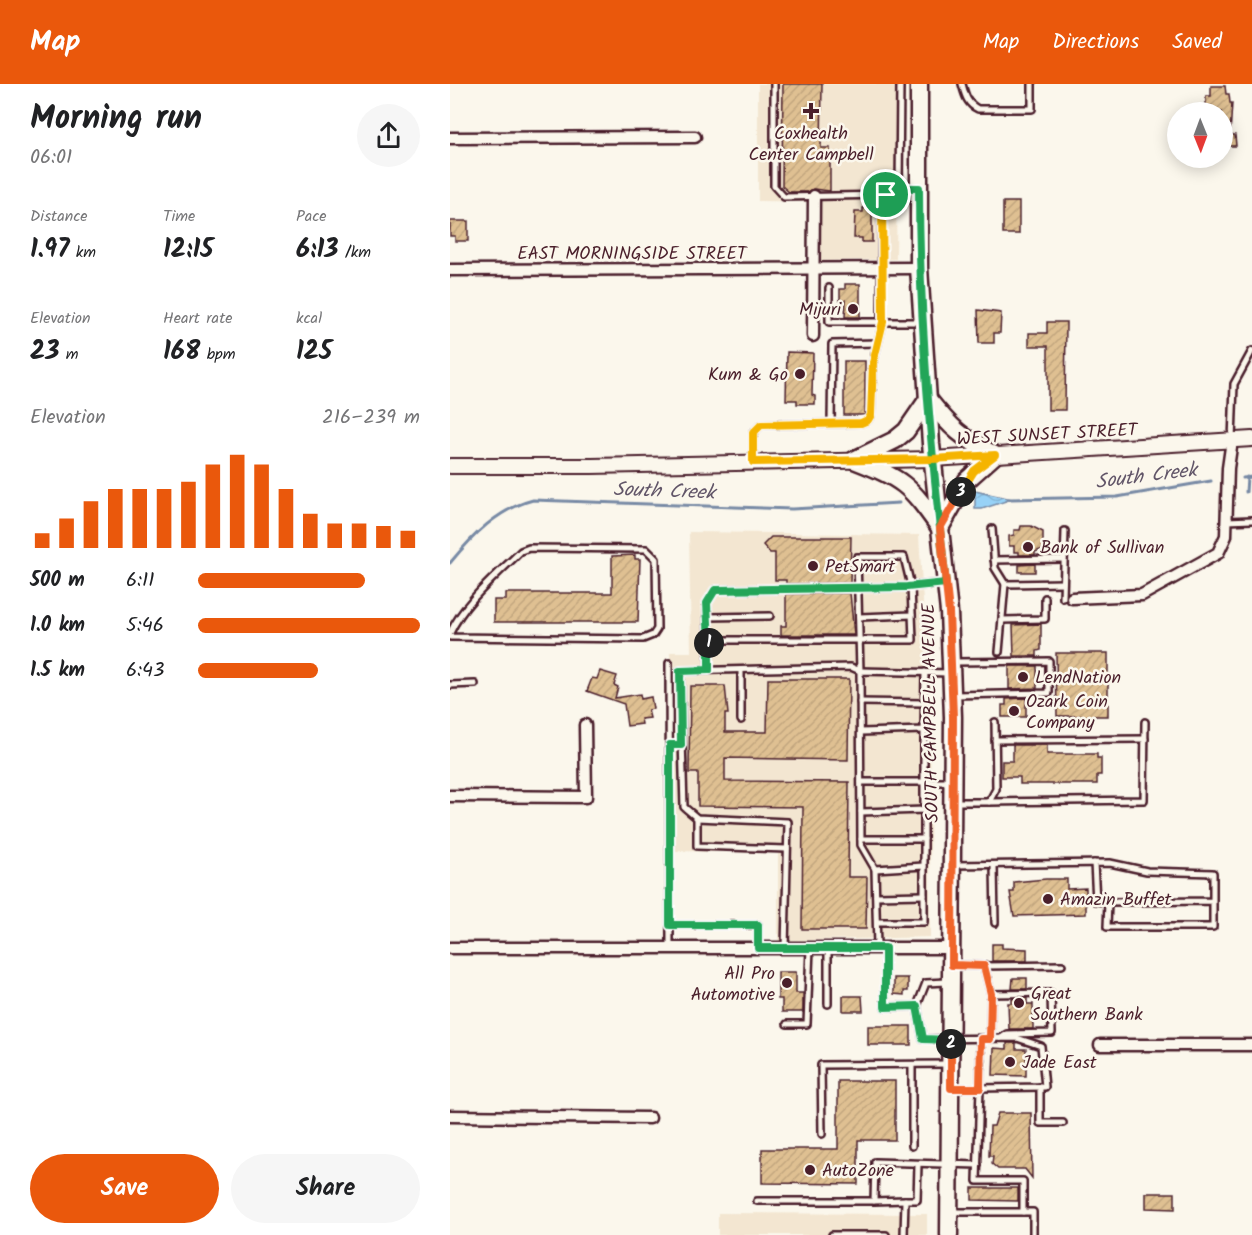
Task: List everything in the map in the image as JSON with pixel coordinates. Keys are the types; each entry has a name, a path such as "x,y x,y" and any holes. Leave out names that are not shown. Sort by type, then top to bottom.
{"main road":[{"name":"SOUTH CAMPBELL AVENUE","path":"919,84 919,268 933,459 946,583 952,694 949,1235"},
{"path":"928,399 950,427 965,439 995,455 967,480 940,528 915,492 904,482 854,460 896,440 906,431 928,399"},
{"name":"WEST SUNSET STREET","path":"450,466 592,466 933,459 1252,439"}],"street":[{"path":"450,138 695,137"},
{"path":"813,336 814,196"},
{"name":"EAST MORNINGSIDE STREET","path":"450,270 919,268"},
{"path":"1067,598 1123,598 1148,592 1213,558 1225,542 1228,468 1232,440"},
{"path":"450,796 586,797 585,725"},
{"path":"450,948 952,948"},
{"path":"1100,1045 1252,1045"},
{"path":"450,1116 650,1118"}],"lane":[{"path":"774,84 774,186 784,197 882,195 899,189 919,188"},
{"path":"899,189 900,84"},
{"path":"962,84 965,96 972,106 978,109 1032,110 1032,84"},
{"path":"753,462 753,433 761,425 861,423 868,420 871,415 873,363 883,322 882,195"},
{"path":"829,288 829,322"},
{"path":"813,322 922,322"},
{"path":"831,423 832,344 877,343"},
{"path":"1232,440 1234,384 1252,351"},
{"path":"1227,521 1252,520"},
{"path":"992,529 995,568 1005,584 999,651"},
{"path":"1065,531 1063,583 1067,598"},
{"path":"529,548 646,549 656,559 657,629 653,635 643,639 450,635 454,623 479,593 521,551 529,548"},
{"path":"708,640 860,640 913,640 911,586 904,557 858,557 860,640 861,732 861,845 875,868 877,922 885,1007 917,1006"},
{"path":"994,560 1064,559"},
{"path":"709,670 707,603 715,590 911,586 946,583"},
{"path":"1005,584 1063,583"},
{"path":"1003,620 1045,619 1045,598"},
{"path":"859,617 912,615"},
{"path":"708,617 770,616"},
{"path":"785,948 788,822 697,818 684,807 680,671 851,667 860,671 925,672 1049,661 1049,693 952,694"},
{"path":"669,663 670,947"},
{"path":"741,670 741,720"},
{"path":"877,922 924,922 925,672"},
{"path":"450,684 475,684"},
{"path":"860,702 925,703"},
{"path":"989,802 996,789 995,722"},
{"path":"953,802 1144,800 1145,722"},
{"path":"861,732 924,730"},
{"path":"995,740 1145,739"},
{"path":"670,745 681,745"},
{"path":"861,782 953,782"},
{"path":"861,812 925,810"},
{"path":"697,818 697,846 787,849"},
{"path":"861,838 924,839"},
{"path":"1094,863 1096,902 1213,901"},
{"path":"952,865 1110,863 1148,871 1213,873 1213,927 1107,927 1108,902"},
{"path":"994,865 995,923"},
{"path":"875,868 924,866"},
{"path":"876,896 924,895"},
{"path":"670,925 758,925 758,948"},
{"path":"787,1024 807,1024 810,948"},
{"path":"828,948 828,1004"},
{"path":"951,1088 1045,1087 1041,1046 1017,1038 923,1039 917,1006 926,983 984,966 1062,965"},
{"path":"984,966 991,994 990,1039"},
{"path":"991,994 1051,993 1052,1033 1006,1034 1000,1039"},
{"path":"981,1039 977,1181 1023,1181 1023,1212"},
{"path":"822,1134 821,1065 951,1064"},
{"path":"912,1065 912,1146"},
{"path":"1040,1087 1040,1123 1063,1123"},
{"path":"874,1201 875,1162 978,1165"},
{"path":"757,1201 917,1200 918,1164"},
{"path":"904,1235 905,1200"},
{"path":"949,1212 1033,1212 1032,1235"},
{"path":"832,1235 886,1235"}],"shaded area":[{"path":"758,84 898,84 896,259 821,261 821,202 758,201"},
{"path":"689,532 919,535 926,652 931,651 930,937 778,941 778,853 673,851 670,652 691,652"},
{"path":"718,1213 927,1214 927,1235 718,1235"}],"water":[{"path":"975,491 1012,499 982,509 975,509"}],"building":[{"path":"783,84 822,84 821,148 830,148 830,191 813,189 808,192 789,192 782,186"},
{"path":"1211,86 1225,86 1230,102 1206,102 1206,96 1211,96"},
{"path":"1233,135 1235,135 1236,146 1233,146"},
{"path":"1003,202 1019,202 1019,234 1003,234"},
{"path":"863,208 872,208 872,242 862,242 862,238 854,238 855,212 863,212"},
{"path":"450,221 468,221 468,241 455,241 455,236 450,236"},
{"name":"Mijuri","path":"845,284 860,284 860,317 845,317 846,300 840,300 840,289 845,289"},
{"path":"978,310 1001,313 1000,333 994,333 994,343 979,343"},
{"path":"1047,322 1066,322 1065,410 1048,410 1048,346 1029,346 1029,333 1047,333"},
{"name":"Kum & Go","path":"787,352 813,353 812,395 815,396 815,404 797,404 797,400 786,400"},
{"path":"844,361 865,361 865,415 844,415"},
{"name":"Bank of Sullivan","path":"1021,526 1031,526 1043,532 1043,549 1035,552 1035,555 1019,555 1019,552 1014,552 1014,546 1009,546 1009,536 1014,535 1014,530 1020,530"},
{"name":"PetSmart","path":"771,537 851,537 850,583 786,584 786,580 775,580 775,553 770,553 763,545"},
{"path":"635,555 635,559 640,559 638,622 494,622 494,600 506,600 506,593 612,593 612,556"},
{"path":"1035,564 1035,572 1019,572 1019,565"},
{"path":"850,593 854,635 781,635 781,626 786,626 786,594"},
{"path":"1041,624 1041,650 1037,651 1037,656 1014,656 1013,625"},
{"path":"1056,653 1108,653 1108,716 1057,716"},
{"name":"LendNation","path":"1009,666 1037,666 1037,688 1009,689"},
{"path":"600,671 617,676 614,685 618,687 615,698 640,694 641,699 651,697 653,709 648,710 650,718 641,719 642,724 627,726 624,704 587,691 592,678 597,679"},
{"path":"768,679 849,679 848,760 725,758 725,781 849,782 848,877 867,877 866,929 802,929 803,807 698,806 698,773 689,773 690,686 725,686 728,714 725,714 725,732 767,732"},
{"name":"Ozark Coin Company","path":"1026,698 1026,717 1002,717 1002,705 1006,705 1006,699"},
{"path":"1013,745 1047,745 1047,754 1097,754 1097,758 1101,758 1101,775 1097,775 1097,784 1020,784 1020,777 1002,777 1002,761 1013,761"},
{"name":"Amazin Buffet","path":"1067,879 1067,889 1086,888 1086,914 1014,916 1010,892 1014,892 1014,882"},
{"path":"992,944 1002,944 1002,948 1027,949 1027,961 992,961"},
{"name":"All Pro Automotive","path":"778,972 796,972 796,993 803,993 803,1012 782,1012 782,999 778,999"},
{"path":"894,978 908,978 908,991 904,991 904,995 894,994"},
{"path":"1013,978 1027,978 1027,989 1012,989"},
{"path":"843,996 862,996 863,1011 843,1011"},
{"name":"Great Southern Bank","path":"1027,998 1027,1004 1033,1004 1033,1029 1009,1029 1008,1003 1012,1003 1012,999"},
{"path":"868,1026 911,1026 911,1045 868,1045"},
{"name":"Jade East","path":"1007,1043 1016,1043 1016,1049 1026,1049 1026,1076 993,1075 994,1048 1007,1049"},
{"path":"838,1081 895,1081 895,1140 858,1140 858,1184 762,1183 762,1149 838,1149"},
{"path":"998,1113 1031,1113 1032,1178 1025,1169 998,1169 992,1164 993,1156 989,1156 990,1126 994,1126"},
{"path":"972,1188 1018,1188 1018,1201 972,1200"},
{"path":"1146,1193 1175,1193 1175,1209 1146,1208"}],"waterway":[{"path":"1246,492 1247,477"},
{"name":"South Creek","path":"1243,478 1252,477"},
{"name":"South Creek","path":"1008,499 1117,497 1211,481"},
{"name":"South Creek","path":"450,563 487,524 508,510 533,500 792,509 899,503"}],"place":[{"name":"Coxhealth Center Campbell","path":"811,111"},
{"name":"Mijuri","path":"853,309"},
{"name":"Kum & Go","path":"800,374"},
{"name":"Bank of Sullivan","path":"1028,547"},
{"name":"PetSmart","path":"813,566"},
{"name":"LendNation","path":"1023,677"},
{"name":"Ozark Coin Company","path":"1014,711"},
{"name":"Amazin Buffet","path":"1048,899"},
{"name":"All Pro Automotive","path":"787,983"},
{"name":"Great Southern Bank","path":"1019,1003"},
{"name":"Jade East","path":"1010,1062"},
{"name":"AutoZone","path":"810,1170"}],"route":[{"path":"886,195 882,195 881,319 883,322 873,363 871,415 868,420 861,423 761,425 753,433 753,462 933,459 995,455 974,471 967,480 940,528 946,583 949,612 953,717 952,965 984,966 991,994 990,1039 981,1039 980,1088 951,1088 951,1040 923,1039 917,1006 885,1007 885,948 758,948 758,925 670,925 670,745 681,745 680,671 709,670 707,603 710,595 715,590 728,588 907,587 946,583 934,477 933,459 931,444 919,268 919,188 900,188 886,195"}]}
